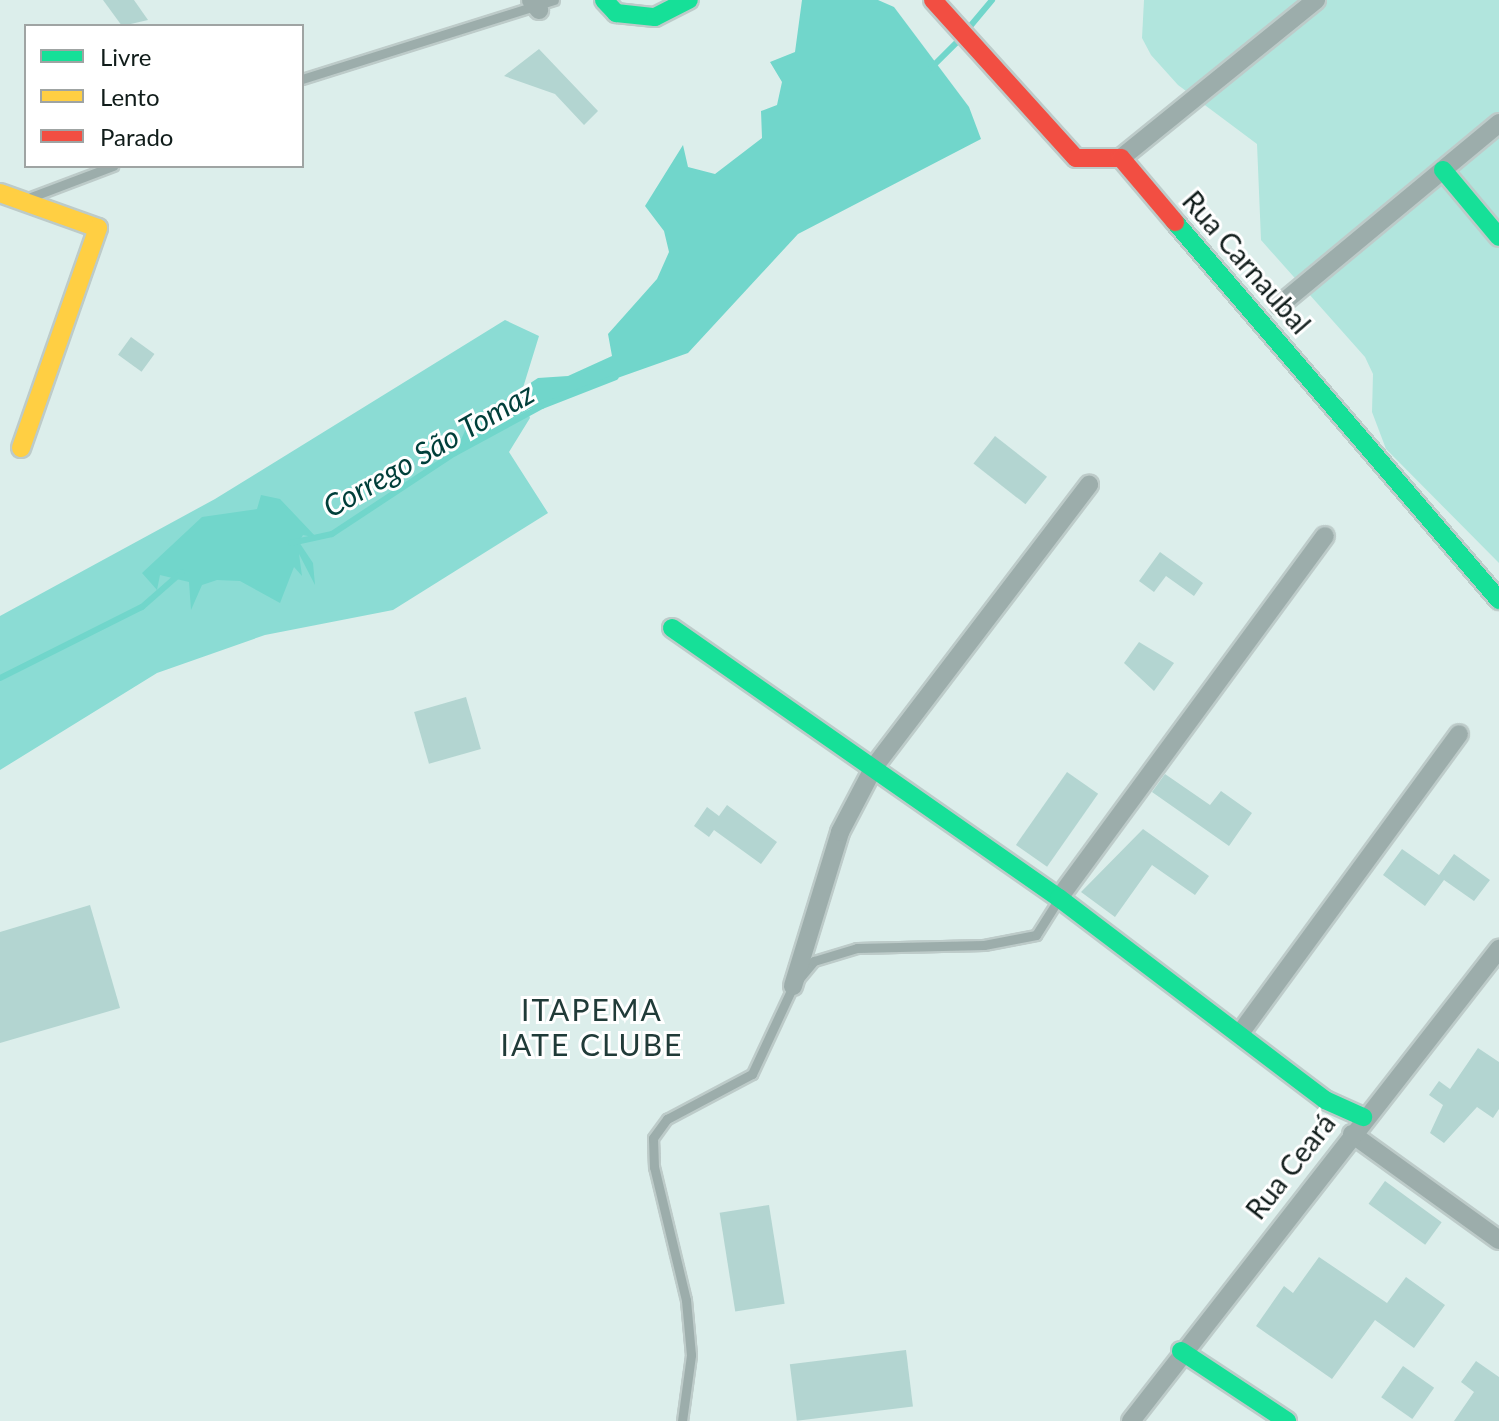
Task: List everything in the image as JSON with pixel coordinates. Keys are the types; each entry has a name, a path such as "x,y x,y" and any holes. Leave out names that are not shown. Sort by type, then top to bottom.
{"street":[{"path":"604,0 616,13 655,17 689,0"},
{"path":"933,0 1076,158 1121,158 1316,0"},
{"path":"1280,305 1499,123"},
{"name":"Rua Carnaubal","path":"1121,158 1499,600"},
{"path":"1443,170 1499,237"},
{"path":"0,193 98,228 21,448"},
{"path":"793,986 840,832 874,767 1089,485"},
{"path":"1059,898 1325,536"},
{"path":"672,628 1059,898 1241,1032 1325,1100 1363,1117"},
{"path":"1241,1032 1459,734"},
{"name":"Rua Ceará","path":"1131,1421 1181,1351 1363,1117 1499,949"},
{"path":"1352,1134 1499,1240"},
{"path":"1181,1351 1287,1421"}],"lane":[{"path":"304,78 541,3"},
{"path":"20,201 108,168"},
{"path":"682,1421 691,1355 686,1300 653,1138 667,1119 752,1074 793,986 814,961 857,948 984,945 1036,935 1059,898"}],"green space":[{"path":"1144,0 1499,0 1499,563 1386,449 1372,412 1373,374 1365,357 1261,240 1257,144 1178,85 1151,55 1142,38"}],"shaded area":[{"path":"802,0 878,0 894,7 969,107 981,139 798,234 688,353 527,410 455,453 468,424 538,378 568,376 612,356 608,334 657,279 669,252 664,231 645,206 683,145 688,167 715,174 762,138 761,111 777,105 782,82 770,62 795,52"},
{"path":"505,320 539,336 522,391 530,418 509,452 548,513 393,610 265,635 157,673 0,770 0,616 215,499"},
{"path":"261,495 280,499 317,538 303,535 299,542 313,563 315,585 299,554 302,576 294,567 280,603 240,581 217,580 202,585 191,610 189,582 160,575 157,590 142,573 202,517 257,509"}],"building":[{"path":"103,0 134,0 148,20 121,24"},
{"path":"539,49 598,111 584,125 555,94 504,76"},
{"path":"131,337 154,354 142,372 118,355"},
{"path":"995,436 1047,477 1025,504 973,464"},
{"path":"1160,552 1203,583 1194,596 1166,576 1154,592 1139,581"},
{"path":"1139,642 1174,663 1154,691 1124,663"},
{"path":"466,697 481,749 429,764 414,712"},
{"path":"1067,772 1098,794 1047,867 1016,845"},
{"path":"1165,774 1210,805 1221,791 1252,813 1229,846 1152,792"},
{"path":"727,805 777,842 761,864 714,830 709,837 694,826 707,807 719,816"},
{"path":"1143,829 1209,876 1195,895 1152,865 1115,917 1081,892"},
{"path":"1402,849 1439,875 1454,854 1490,880 1474,901 1444,880 1425,906 1383,875"},
{"path":"90,905 120,1008 0,1043 0,932"},
{"path":"1478,1048 1499,1062 1499,1109 1493,1118 1477,1107 1444,1143 1430,1133 1443,1105 1429,1095 1439,1081 1450,1089"},
{"path":"1385,1181 1442,1222 1425,1245 1369,1204"},
{"path":"769,1205 785,1304 735,1312 720,1213"},
{"path":"1319,1257 1387,1303 1406,1277 1445,1305 1414,1348 1375,1320 1332,1379 1256,1326 1284,1286 1293,1293"},
{"path":"906,1350 913,1407 797,1421 790,1364"},
{"path":"1476,1361 1499,1377 1499,1421 1454,1421 1474,1392 1461,1382"},
{"path":"1403,1366 1434,1388 1412,1419 1381,1397"}],"waterway":[{"name":"Corrego São Tomaz","path":"967,30 992,0"},
{"name":"Corrego São Tomaz","path":"931,68 960,39"},
{"path":"291,543 332,534 455,453 542,406 616,377"},
{"name":"Corrego São Tomaz","path":"0,678 142,607 182,572"}],"traffic: fast":[{"path":"604,0 616,13 655,17 689,0"},
{"path":"1443,170 1499,237"},
{"path":"1175,222 1499,600"},
{"path":"672,628 1059,898 1325,1100 1363,1117"},
{"path":"1181,1351 1287,1421"}],"traffic: slow":[{"path":"0,193 98,228 21,448"}],"traffic: jam":[{"path":"933,0 1076,158 1121,158 1175,222"}],"district":[{"name":"ITAPEMA IATE CLUBE","path":"592,1026"}]}
